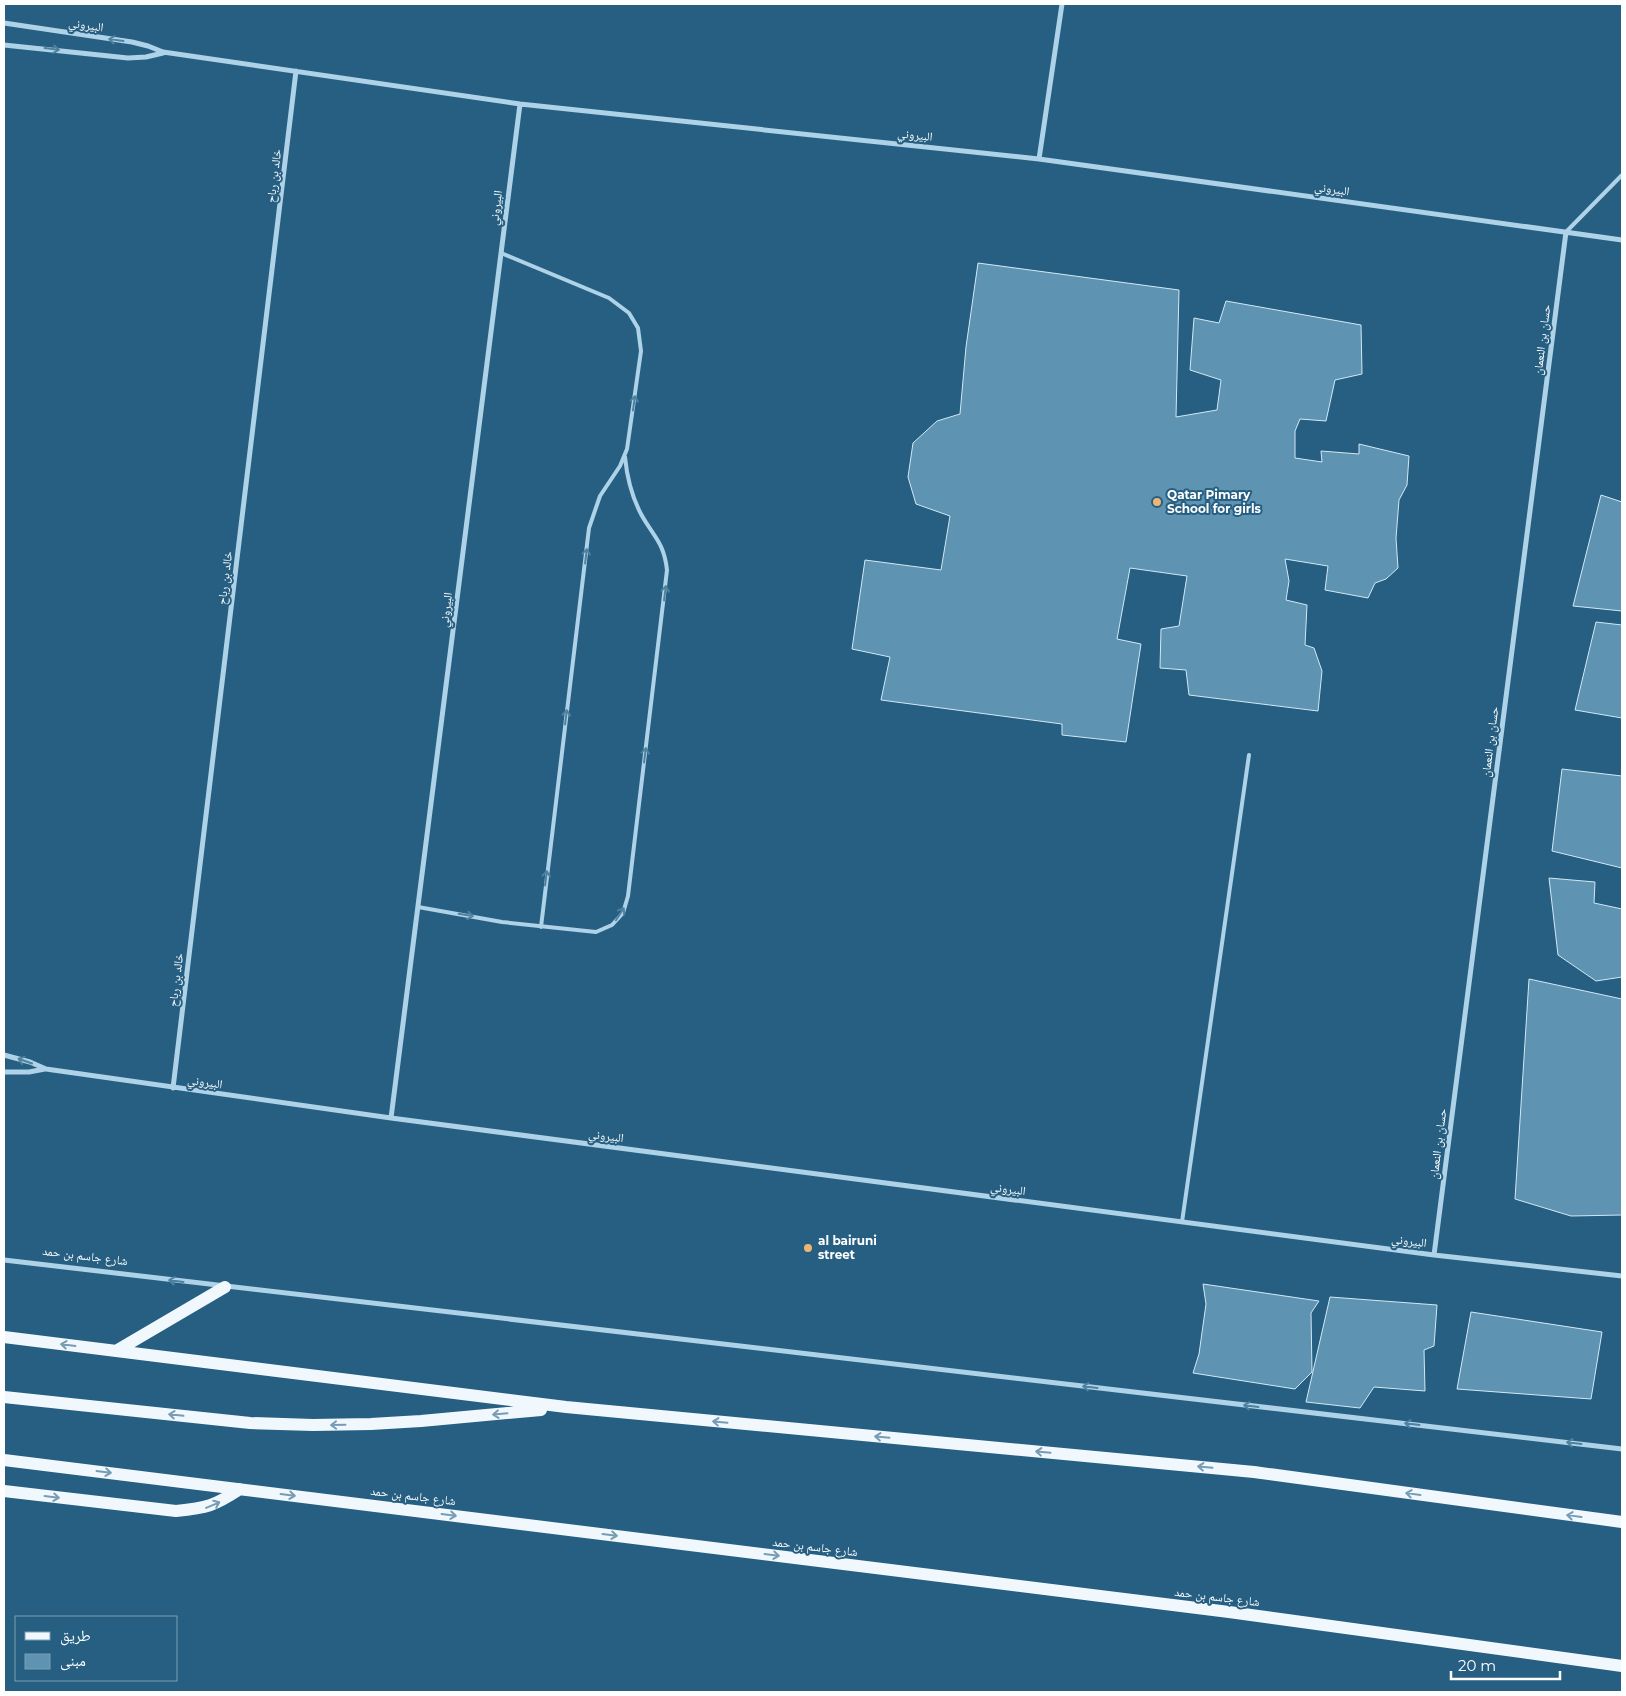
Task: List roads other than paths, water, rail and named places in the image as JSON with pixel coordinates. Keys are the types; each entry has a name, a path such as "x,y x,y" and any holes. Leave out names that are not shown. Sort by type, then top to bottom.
{"main road":[{"path":"116,1351 225,1287"},
{"path":"4,1337 566,1407 1254,1472 1622,1522"},
{"path":"4,1397 250,1422 313,1425 412,1421 566,1407"},
{"name":"شارع جاسم بن حمد","path":"4,1460 1229,1612 1622,1666"},
{"path":"4,1491 176,1512 203,1509 240,1489"}],"street":[{"path":"1039,159 1062,4"},
{"name":"البيروني","path":"4,23 132,42 163,52 520,104 1039,159 1622,240"},
{"name":"البيروني","path":"4,45 128,58 146,57 163,52"},
{"name":"خالد بن رباح","path":"173,1088 296,71"},
{"name":"البيروني","path":"391,1118 520,104"},
{"name":"حسان بن النعمان","path":"1434,1255 1566,232"},
{"name":"البيروني","path":"4,1055 30,1062 46,1069 391,1118 1434,1255 1622,1276"},
{"name":"البيروني","path":"4,1072 30,1072 46,1069"},
{"name":"شارع جاسم بن حمد","path":"4,1260 1622,1448"}],"lane":[{"path":"1566,232 1622,175"},
{"path":"501,254 609,298 629,312 638,328 641,351 629,441 625,457 600,496 589,528 541,926"},
{"path":"418,907 502,922 596,932 612,925 623,913 628,896 667,570 661,544 632,497 627,478 625,457"},
{"path":"1182,1222 1249,756"}],"place":[{"name":"Qatar Pimary School for girls","path":"1157,502"},
{"name":"al bairuni street","path":"808,1248"}]}
